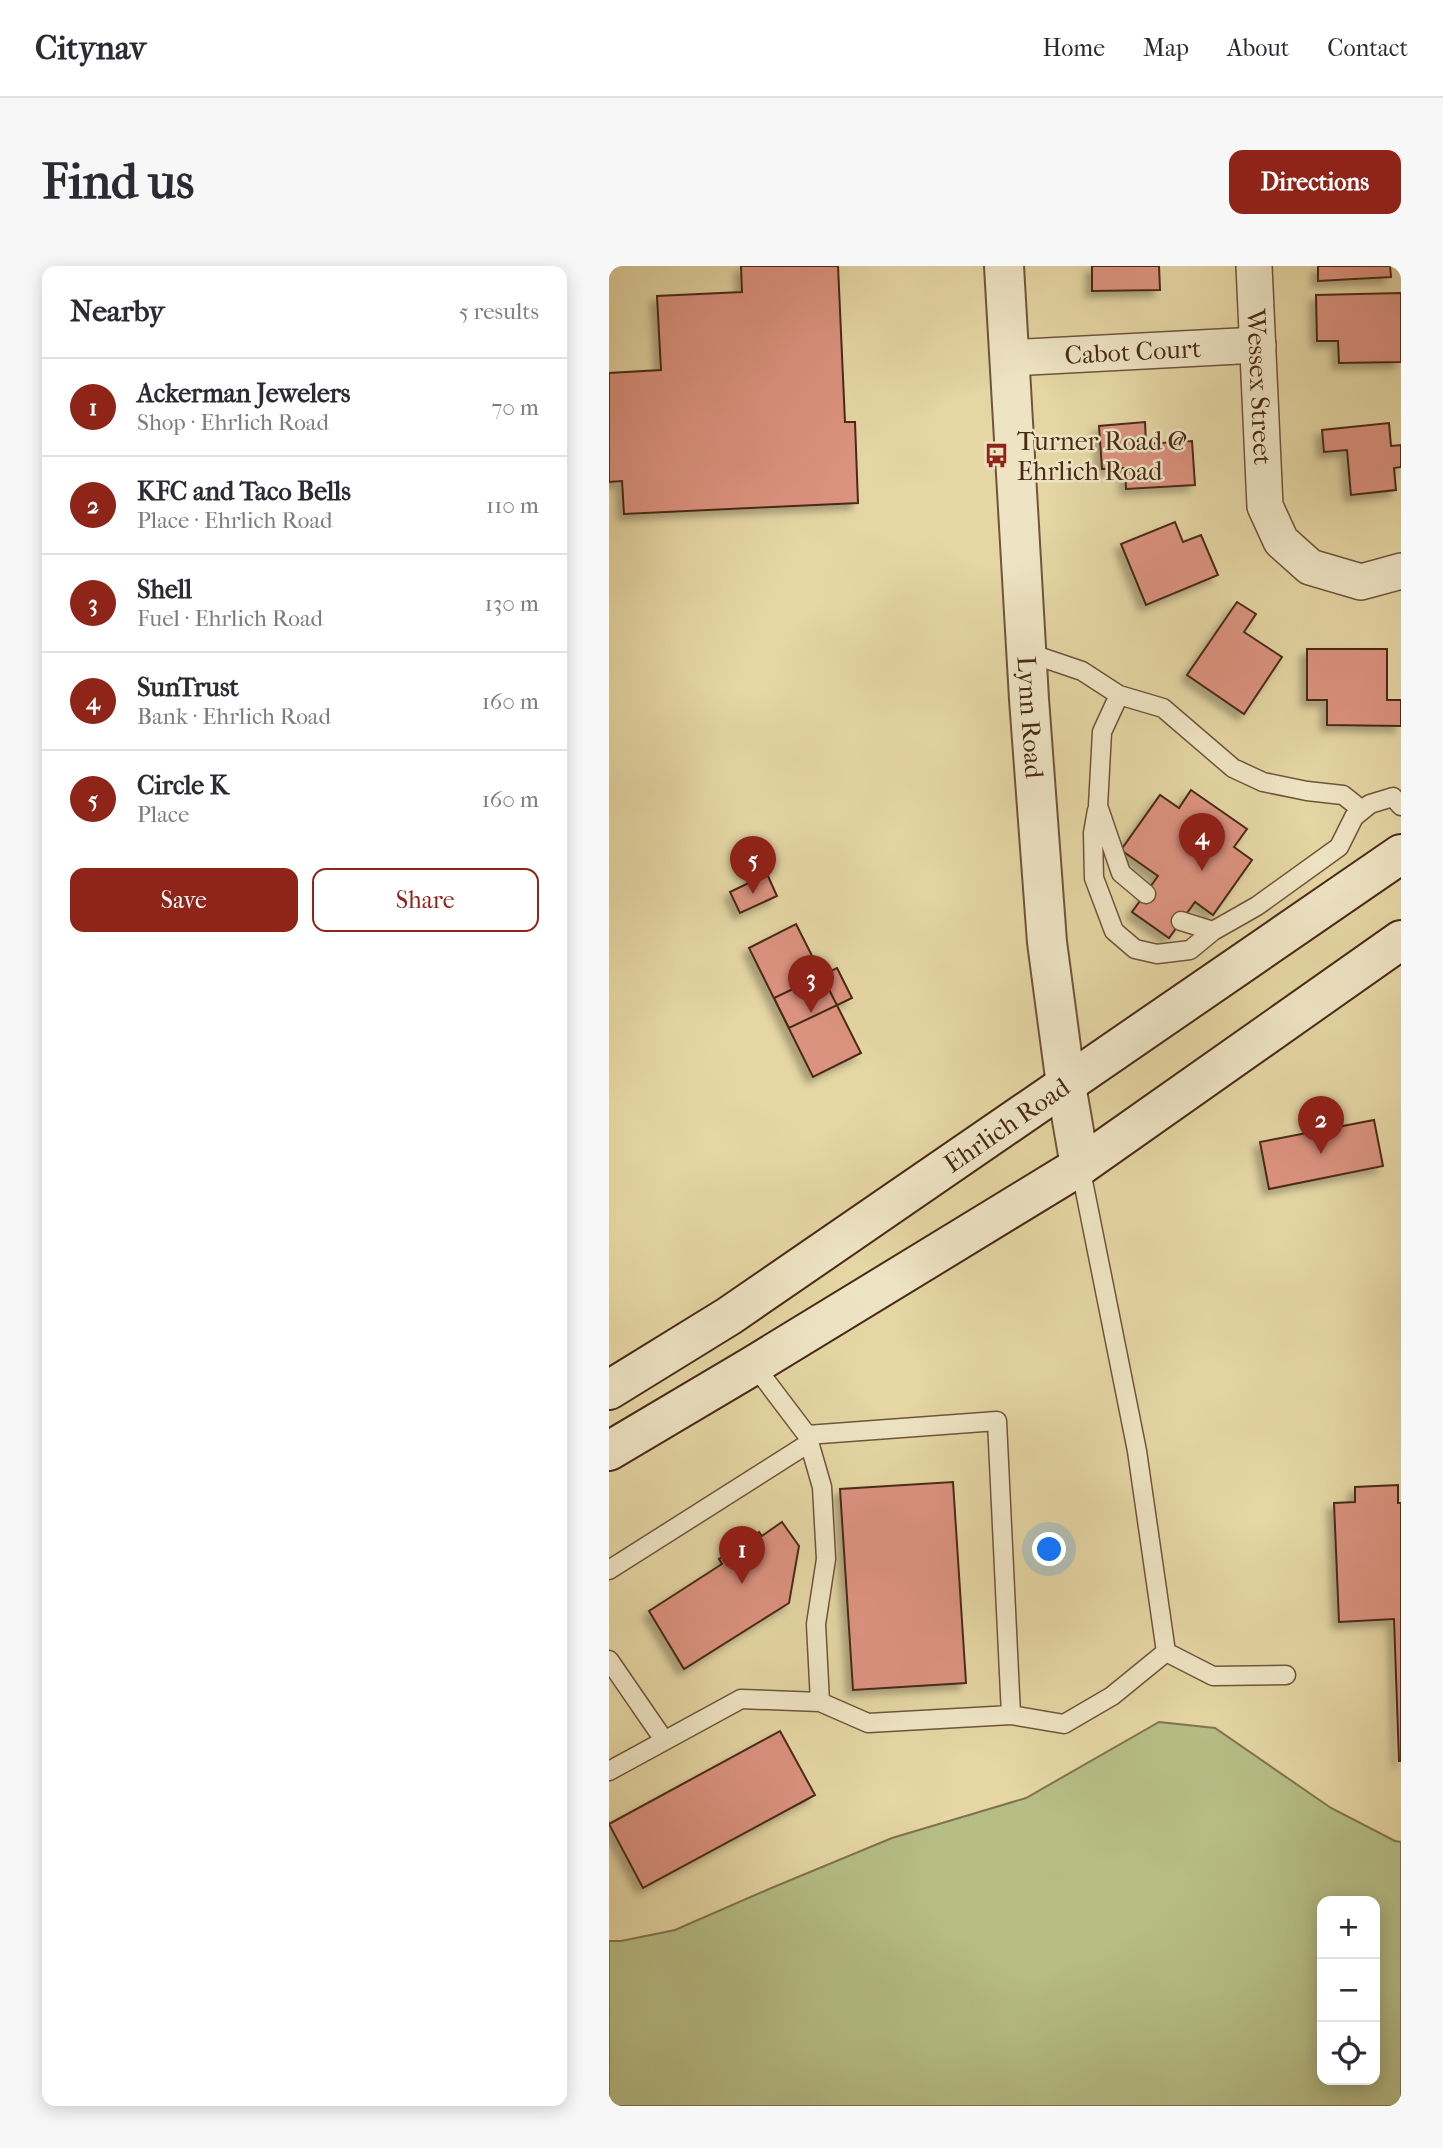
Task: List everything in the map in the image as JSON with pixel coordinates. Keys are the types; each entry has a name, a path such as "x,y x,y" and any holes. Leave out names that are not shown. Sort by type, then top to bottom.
{"main road":[{"name":"Lynn Road","path":"1004,266 1026,652 1047,942 1080,1166"},
{"name":"Ehrlich Road","path":"609,1390 729,1316 1401,854"},
{"path":"609,1451 1080,1166 1401,940"}],"street":[{"name":"Wessex Street","path":"1254,266 1265,506 1281,541 1310,567 1361,582 1401,572"},
{"name":"Cabot Court","path":"1009,358 1258,345"}],"lane":[{"path":"1026,652 1082,671 1119,695 1163,708 1233,768 1243,773 1263,782 1343,795 1362,810"},
{"path":"1119,695 1102,732 1098,806 1093,833 1094,878 1114,931 1135,949 1157,954 1190,950 1213,931 1257,906 1339,847 1355,817 1370,804 1393,797 1401,806"},
{"path":"1098,806 1121,873 1146,894"},
{"path":"1181,921 1213,931"},
{"path":"1080,1166 1137,1451 1166,1652"},
{"path":"754,1365 808,1439 821,1487 826,1559 815,1624 820,1702"},
{"path":"609,1570 808,1439 997,1421 1011,1715"},
{"path":"1166,1652 1213,1676 1286,1675"},
{"path":"609,1771 741,1699 820,1702 868,1723 1011,1715 1064,1724 1112,1696 1166,1652"},
{"path":"609,1660 664,1740"}],"green space":[{"path":"1159,1722 1215,1728 1331,1808 1401,1842 1401,2106 609,2106 609,1941 675,1930 892,1838 1026,1798"}],"building":[{"path":"741,266 838,266 845,422 855,422 858,503 624,514 622,481 609,482 609,373 661,370 657,296 742,292"},
{"path":"1092,266 1159,266 1160,290 1092,291"},
{"path":"1318,266 1390,266 1391,277 1318,281"},
{"path":"1401,293 1401,362 1339,363 1338,341 1317,341 1316,295"},
{"path":"1145,422 1146,444 1192,441 1195,485 1126,489 1125,468 1102,469 1099,426"},
{"path":"1389,423 1391,446 1401,445 1401,467 1394,468 1396,490 1351,495 1347,450 1324,452 1322,430"},
{"path":"1175,522 1183,542 1201,535 1218,575 1146,605 1121,544"},
{"path":"1237,602 1256,614 1244,632 1282,657 1244,714 1187,675"},
{"path":"1307,649 1387,649 1387,700 1401,700 1401,726 1327,725 1327,700 1307,700"},
{"path":"1191,790 1247,829 1234,847 1252,860 1213,915 1195,902 1169,938 1132,912 1158,876 1121,850 1160,795 1179,808"},
{"path":"767,874 777,896 740,913 730,892"},
{"path":"796,924 861,1053 813,1077 749,948"},
{"path":"837,968 852,998 789,1028 774,998"},
{"path":"1374,1120 1383,1166 1269,1189 1260,1142"},
{"path":"953,1482 966,1683 853,1690 840,1489"},
{"path":"1398,1485 1398,1503 1401,1503 1401,1761 1394,1619 1339,1622 1334,1503 1355,1502 1355,1487"},
{"path":"782,1522 799,1546 789,1603 684,1669 649,1611 722,1564 719,1559 759,1532 762,1536"},
{"path":"780,1731 815,1795 643,1888 609,1824"}],"place":[{"name":"Turner Road @ Ehrlich Road","path":"997,456"},
{"name":"SunTrust","path":"1202,871"},
{"name":"Circle K","path":"753,894"},
{"name":"Shell","path":"811,1013"},
{"name":"KFC and Taco Bells","path":"1321,1154"},
{"name":"Ackerman Jewelers","path":"742,1584"}]}
